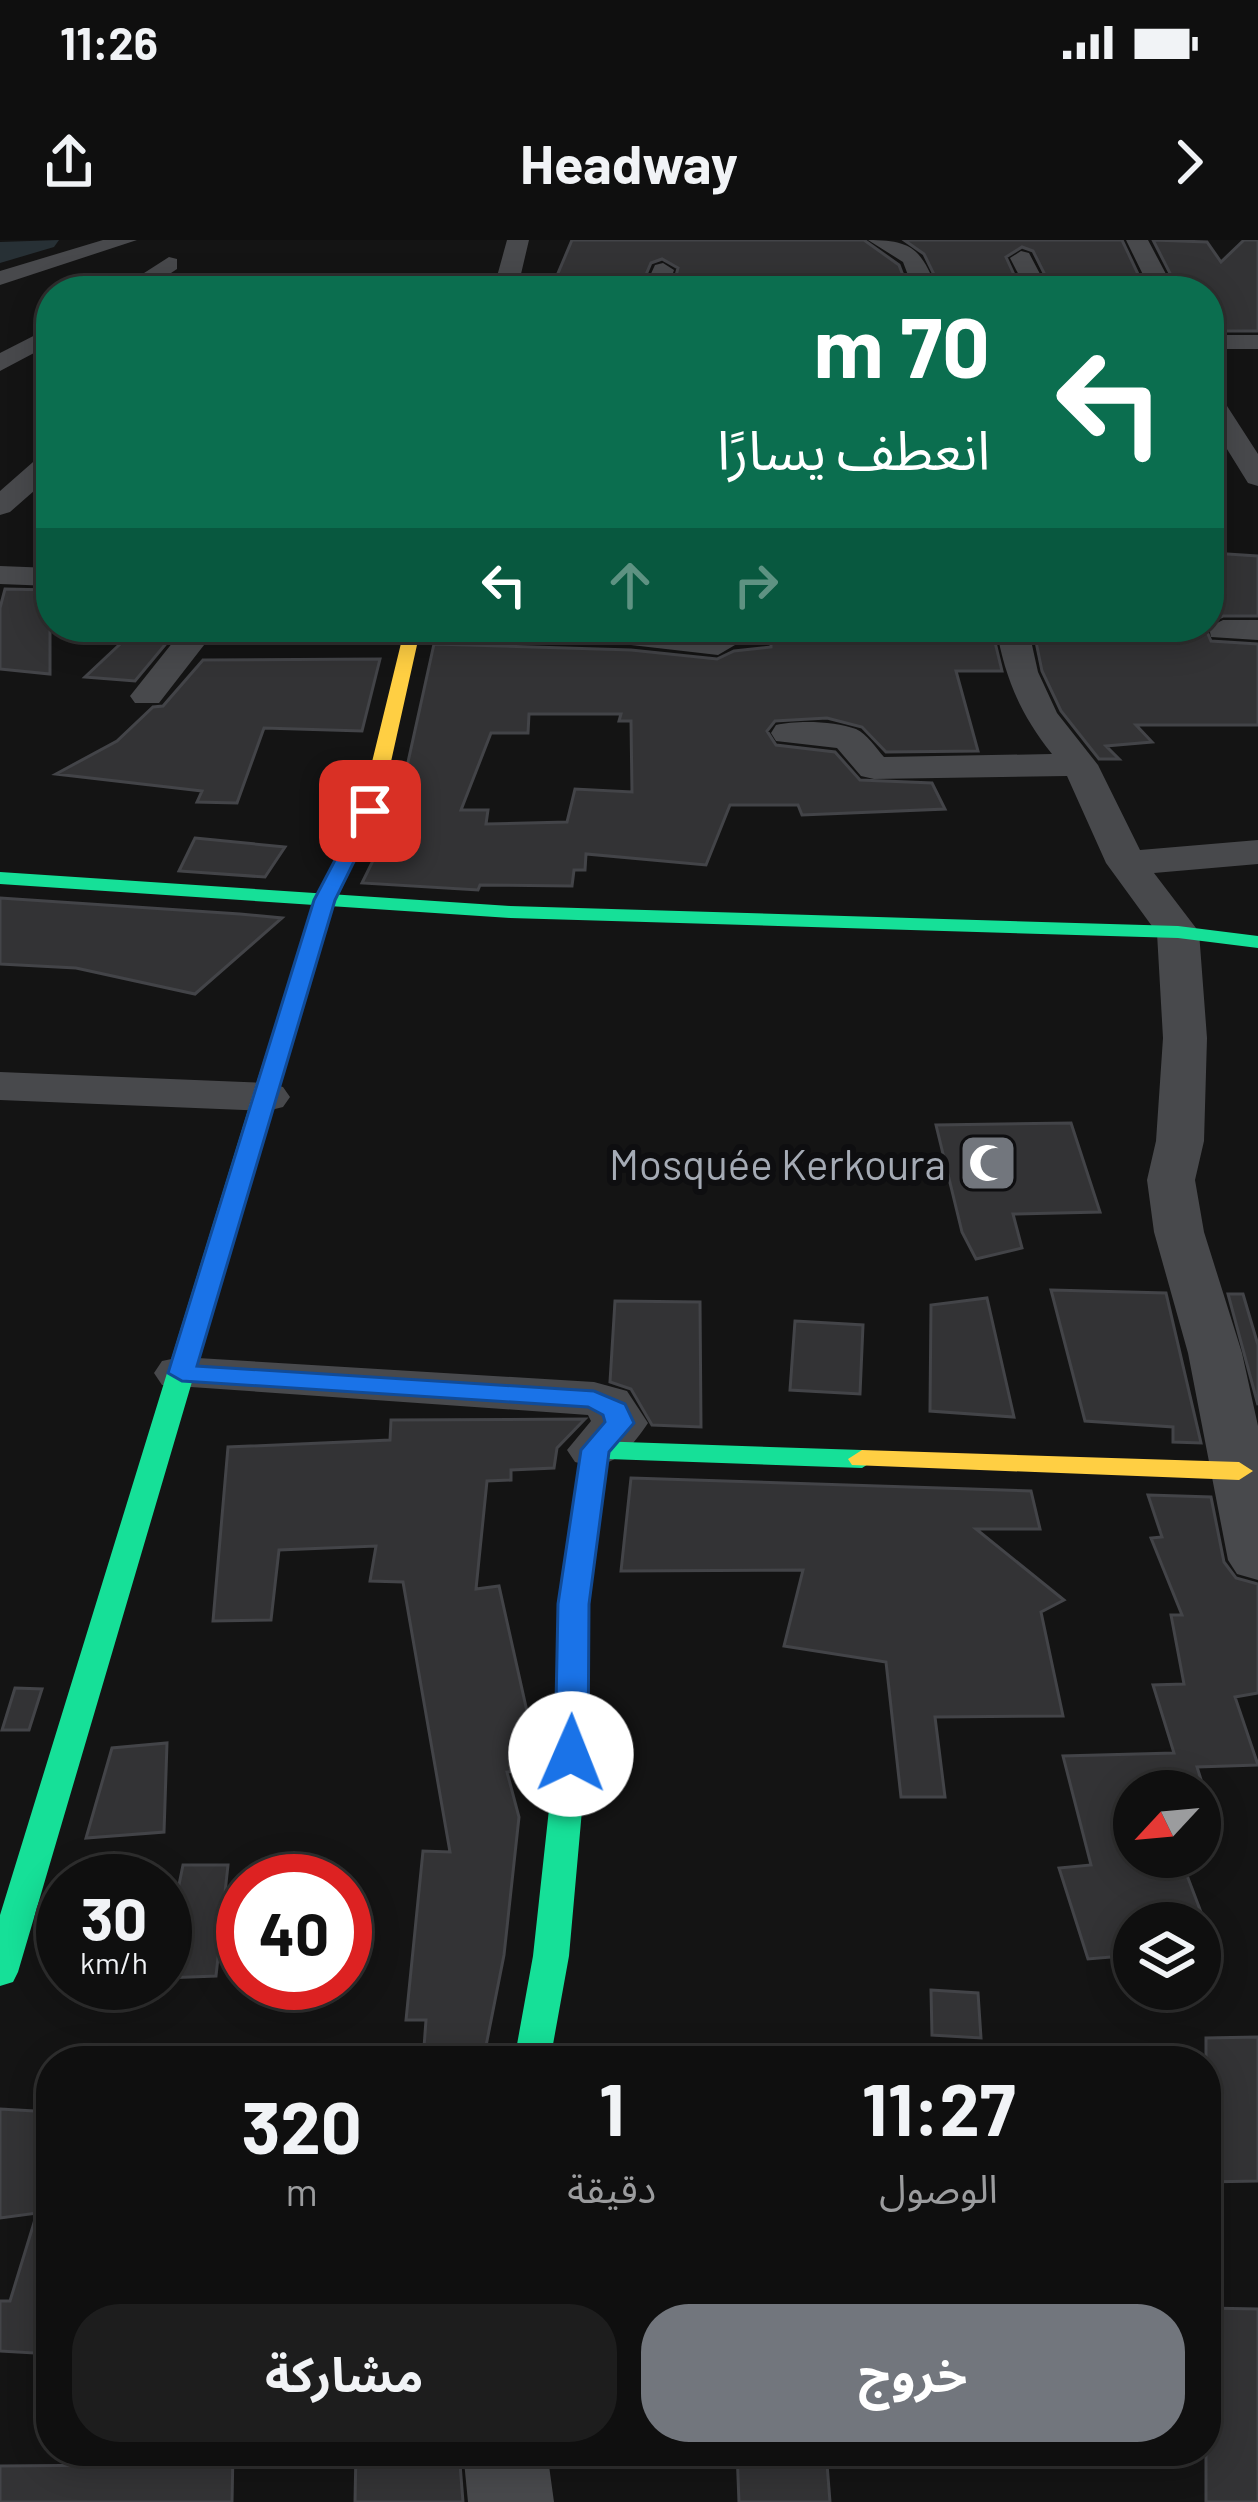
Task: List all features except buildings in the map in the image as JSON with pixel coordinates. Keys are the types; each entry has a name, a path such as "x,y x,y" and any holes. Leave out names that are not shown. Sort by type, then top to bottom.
{"street":[{"path":"0,278 126,240"},
{"path":"510,276 518,240"},
{"path":"884,242 923,240"},
{"path":"1137,240 1155,276"},
{"path":"884,242 913,258 920,276"},
{"path":"1021,257 1030,276"},
{"path":"151,276 169,264"},
{"path":"0,293 34,296"},
{"path":"1224,342 1258,342"},
{"path":"0,363 36,343"},
{"path":"1224,421 1256,470"},
{"path":"0,506 36,474"},
{"path":"5,585 36,580"},
{"path":"1224,630 1258,630"},
{"path":"147,696 190,642"},
{"path":"0,1972 324,900 370,811 410,642"},
{"path":"700,642 718,645"},
{"path":"1015,642 1021,672 1040,716 1080,765 1126,862 1178,932 1186,1038 1180,1141 1171,1180 1179,1232 1215,1353 1258,1560"},
{"path":"789,734 848,738 874,768 1080,765"},
{"path":"1126,862 1258,852"},
{"path":"0,878 510,912 1178,932 1258,942"},
{"path":"0,1086 267,1097"},
{"path":"182,1373 594,1399 608,1403 620,1423 595,1450 574,1604 571,1754 551,1955 535,2046"},
{"path":"595,1450 1239,1471"},
{"path":"507,2466 511,2502"}],"waterway":[{"path":"0,253 42,240"}],"traffic: fast":[{"path":"0,878 510,912 1178,932 1258,942"},
{"path":"0,1972 261,1107"},
{"path":"535,2046 551,1956 571,1754 574,1605 595,1450 862,1459"}],"traffic: slow":[{"path":"261,1107 324,900 370,811 409,642"},
{"path":"862,1459 1239,1471"}],"place":[{"name":"Mosquée Kerkoura","path":"988,1163"}],"route":[{"path":"370,811 324,900 182,1373 418,1386 608,1403 620,1423 595,1450 574,1604 571,1754"}]}
